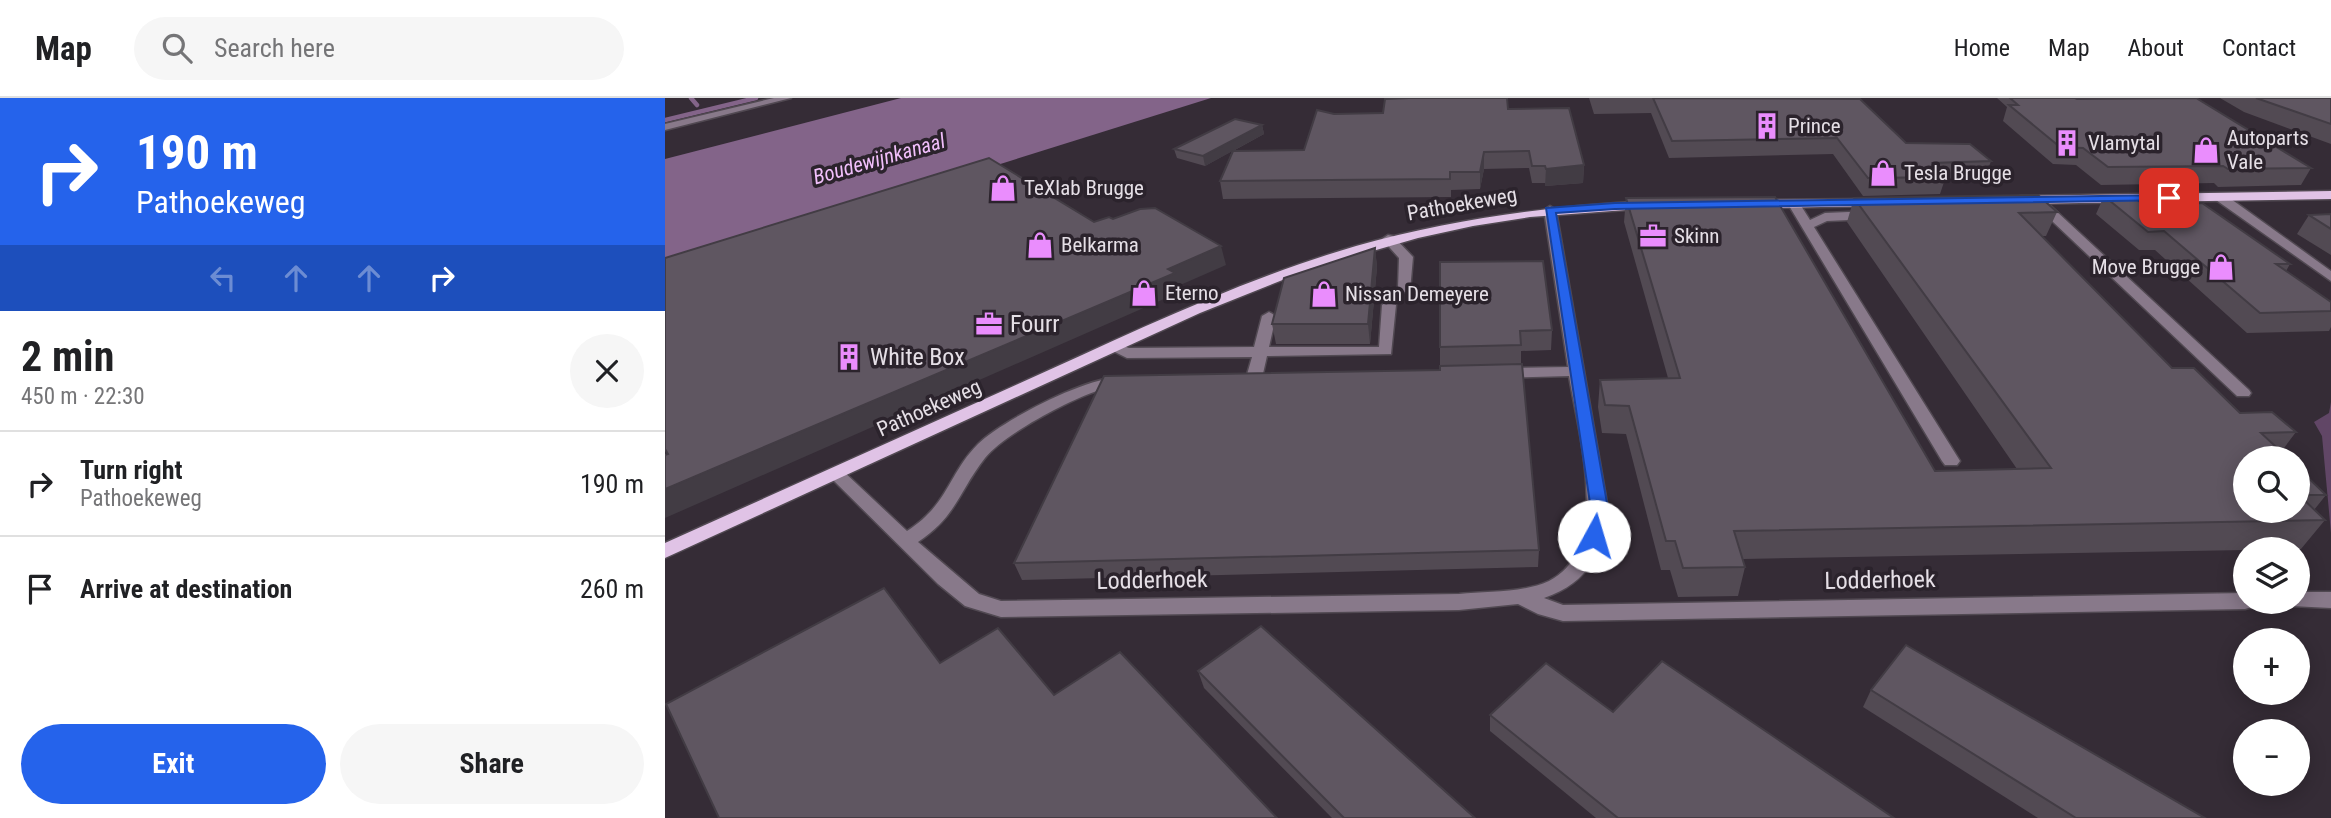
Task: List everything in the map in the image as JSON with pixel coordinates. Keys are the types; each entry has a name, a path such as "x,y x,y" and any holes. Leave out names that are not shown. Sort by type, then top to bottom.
{"main road":[{"path":"2000,201 2331,195"},
{"path":"1739,204 1888,209"},
{"name":"Pathoekeweg","path":"665,551 1284,273 1388,239 1462,223 1550,211 1670,205"}],"street":[{"path":"665,127 786,98"},
{"path":"2220,197 2331,277"},
{"path":"2037,200 2243,393"},
{"path":"1794,204 1951,461"},
{"path":"1808,225 1825,217 1888,209"},
{"name":"Lodderhoek","path":"836,474 904,541 972,600 1001,609 1459,602 1556,588 1568,582 1583,562 1594,536 1598,503 1550,211"},
{"path":"2010,213 2050,212"},
{"path":"1388,239 1406,257 1405,288"},
{"path":"1113,348 1127,353 1385,351 1389,305"},
{"path":"1254,378 1269,316"},
{"path":"1483,373 1577,371"},
{"path":"904,541 929,524 947,506 979,454 991,442 1083,390 1102,383 1138,381"},
{"name":"Lodderhoek","path":"1519,595 1545,608 1563,613 2233,601"},
{"path":"2310,600 2331,600"}],"shaded area":[{"path":"2331,402 2331,533 2322,436 2314,422 2329,413"}],"water":[{"name":"Boudewijnkanaal","path":"901,98 1211,98 665,269 665,159"}],"building":[{"path":"1507,98 1508,109 1569,108 1584,165 1546,169 1545,166 1532,166 1529,151 1484,152 1480,172 1450,172 1450,179 1220,181 1233,151 1304,150 1317,110 1334,114 1383,113 1385,99"},
{"path":"1653,98 1860,99 1906,143 1970,144 1991,161 1933,163 1946,177 1868,178 1837,138 1672,141"},
{"path":"2010,98 2196,98 2311,168 2108,167 2083,148 2060,147 2009,105 2018,105"},
{"path":"2256,98 2331,98 2331,124"},
{"path":"1235,119 1262,125 1203,156 1174,149"},
{"name":"White Box","path":"989,158 1094,222 1109,217 1113,219 1140,209 1155,208 1221,246 1168,269 1175,273 665,489 665,455 668,454 665,449 665,258"},
{"path":"2038,195 2057,212 2019,213 2172,368 2194,368 2240,413 2272,412 2296,432 2261,433 2275,446 2233,446 2233,522 1734,531 1745,567 1683,568 1675,541 1666,541 1629,406 1605,405 1600,380 1680,378 1626,198 1775,197 1935,471 2051,468 1854,198"},
{"path":"2104,196 2132,196 2143,204 2202,203 2290,264 2276,264 2331,302 2331,311 2260,313 2164,231 2148,232"},
{"path":"2331,214 2331,229 2309,215"},
{"path":"1375,248 1368,324 1272,324 1284,278"},
{"path":"1543,261 1552,330 1520,331 1521,345 1440,347 1440,262"},
{"path":"1522,364 1539,550 1014,563 1104,376 1440,370 1440,366"},
{"path":"2310,480 2326,495 2310,495"},
{"path":"2310,506 2325,520 2310,520"},
{"path":"884,588 940,663 998,628 1054,695 1120,652 1277,818 719,818 666,704"},
{"path":"1261,626 1475,818 1344,818 1198,671"},
{"path":"1906,645 2205,818 2076,818 1871,690"},
{"path":"1662,661 1894,818 1618,818 1490,715 1546,663 1613,712"}],"waterway":[{"path":"691,98 697,105"},
{"path":"665,120 756,98"}],"place":[{"name":"Prince","path":"1767,126"},
{"name":"Vlamytal","path":"2067,143"},
{"name":"Autoparts Vale","path":"2206,150"},
{"name":"Tesla Brugge","path":"1883,173"},
{"name":"TeXlab Brugge","path":"1003,188"},
{"name":"Skinn","path":"1653,236"},
{"name":"Belkarma","path":"1040,245"},
{"name":"Move Brugge","path":"2221,267"},
{"name":"Eterno","path":"1144,293"},
{"name":"Nissan Demeyere","path":"1324,294"},
{"name":"Fourr","path":"989,324"},
{"name":"White Box","path":"849,357"}],"route":[{"path":"1594,536 1598,503 1550,211 1615,206 2169,198"}]}
